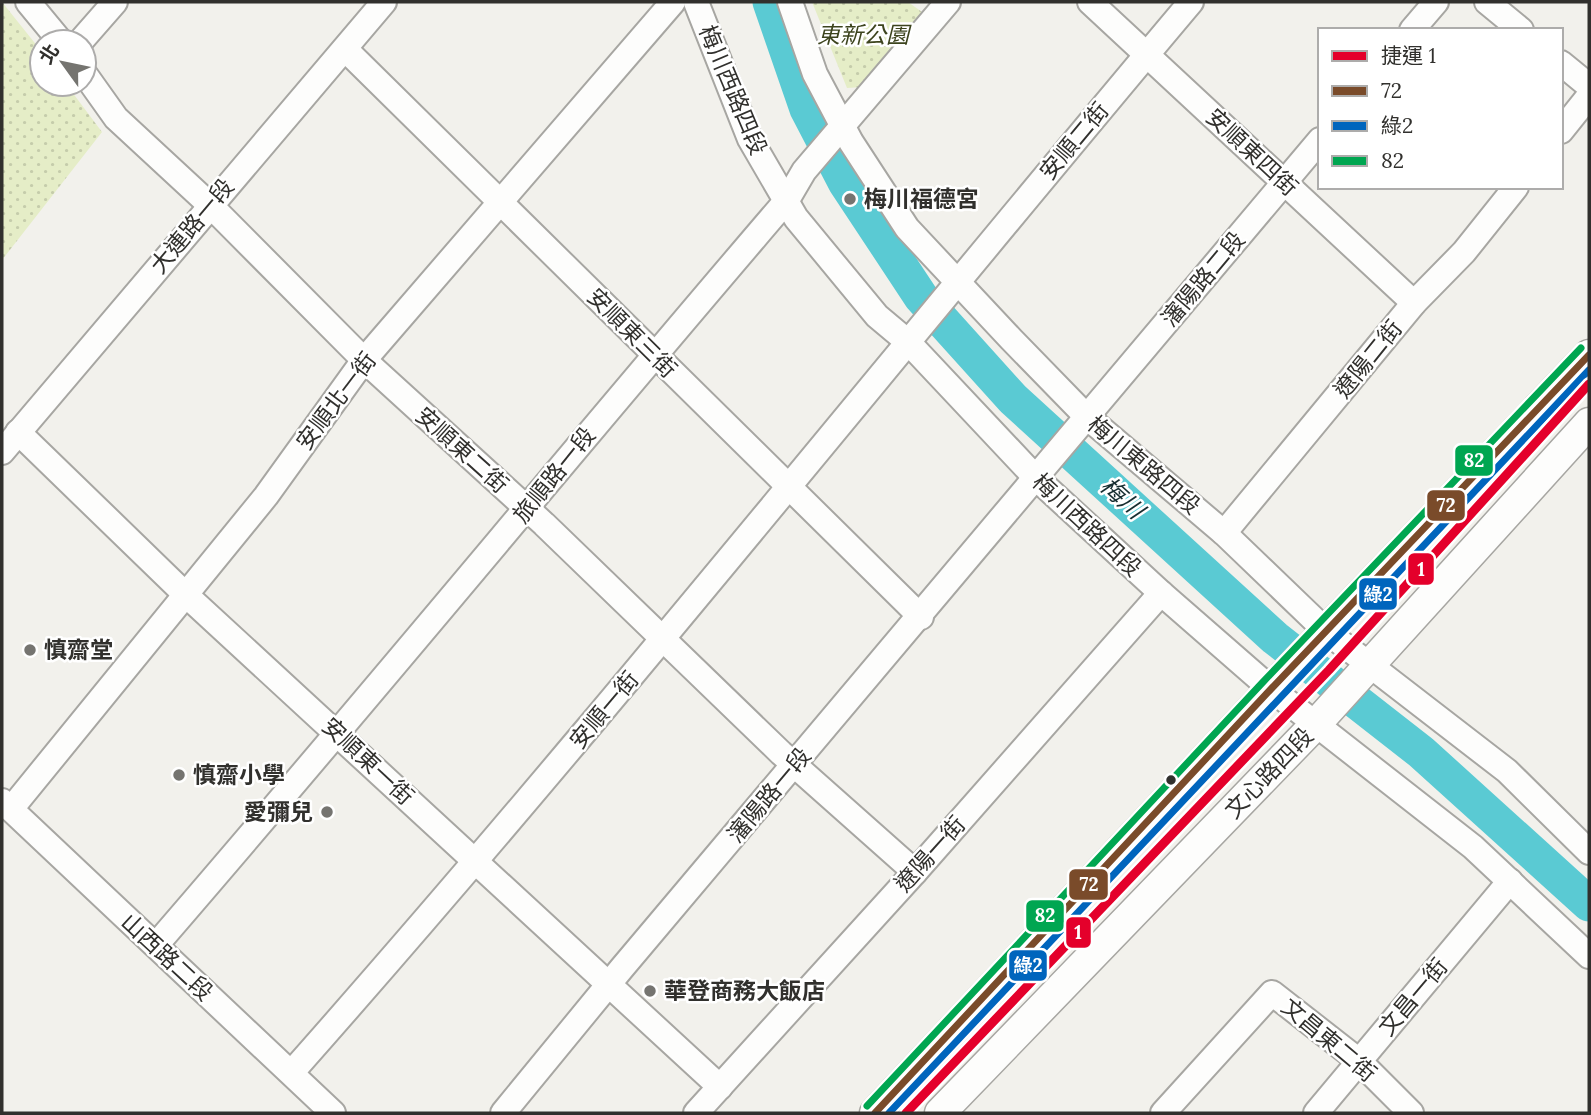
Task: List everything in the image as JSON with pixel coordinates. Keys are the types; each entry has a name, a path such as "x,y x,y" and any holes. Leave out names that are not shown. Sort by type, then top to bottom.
{"main road":[{"path":"875,1113 1271,689 1589,355"},
{"name":"文心路四段","path":"940,1113 1370,667 1589,423"}],"street":[{"path":"28,2 49,28"},
{"path":"92,28 114,2"},
{"name":"大連路一段","path":"2,452 384,2"},
{"name":"安順北一街","path":"6,805 266,496 364,360 673,2"},
{"name":"梅川西路四段","path":"696,2 750,139 796,218 877,316 908,342 1035,477 1161,593 1271,689 1473,847 1589,956"},
{"name":"梅川東路四段","path":"790,2 836,133 907,228 1086,416 1224,533 1327,632 1507,771 1585,840"},
{"name":"旅順路一段","path":"156,945 787,200 804,170 948,2"},
{"name":"安順東四街","path":"1090,2 1415,303"},
{"name":"安順二街","path":"908,342 1191,2"},
{"path":"1414,28 1436,2"},
{"path":"1487,2 1519,28"},
{"name":"安順東三街","path":"345,49 502,201 653,356 921,617"},
{"path":"1563,65 1589,86"},
{"name":"安順東二街","path":"98,93 116,118 210,205 364,360 527,509 794,764 915,872"},
{"path":"1563,128 1589,96"},
{"name":"瀋陽路二段","path":"1035,477 1318,142"},
{"name":"遼陽二街","path":"1224,533 1415,303 1464,252 1514,189"},
{"name":"安順一街","path":"292,1072 478,862 908,342"},
{"name":"安順東一街","path":"18,432 185,594 720,1087"},
{"name":"瀋陽路一段","path":"503,1113 608,984 921,617 1035,477"},
{"name":"遼陽一街","path":"696,1113 915,872 1161,593"},
{"name":"山西路二段","path":"6,805 333,1113"},
{"name":"文昌一街","path":"1316,1113 1510,881"},
{"name":"文昌東二街","path":"1163,1113 1272,993 1359,1061 1411,1113"}],"green space":[{"path":"2,2 28,34 28,98 76,98 102,132 2,260"},
{"name":"東新公園","path":"812,2 908,2 922,12 863,87 847,88"}],"waterway":[{"name":"梅川","path":"770,2 807,109 845,182 921,297 1013,399 1275,638 1421,752 1589,904"}],"metro line":[{"name":"1","path":"906,1113 1329,670 1589,384"}],"transit line":[{"name":"82","path":"867,1106 1263,682 1581,348"},
{"name":"72","path":"875,1113 1271,689 1589,355"},
{"name":"綠2","path":"889,1113 1589,370"}],"place":[{"name":"梅川福德宮","path":"850,199"},
{"name":"慎齋堂","path":"30,650"},
{"name":"慎齋小學","path":"179,775"},
{"name":"愛彌兒","path":"327,812"},
{"name":"華登商務大飯店","path":"650,991"}]}
